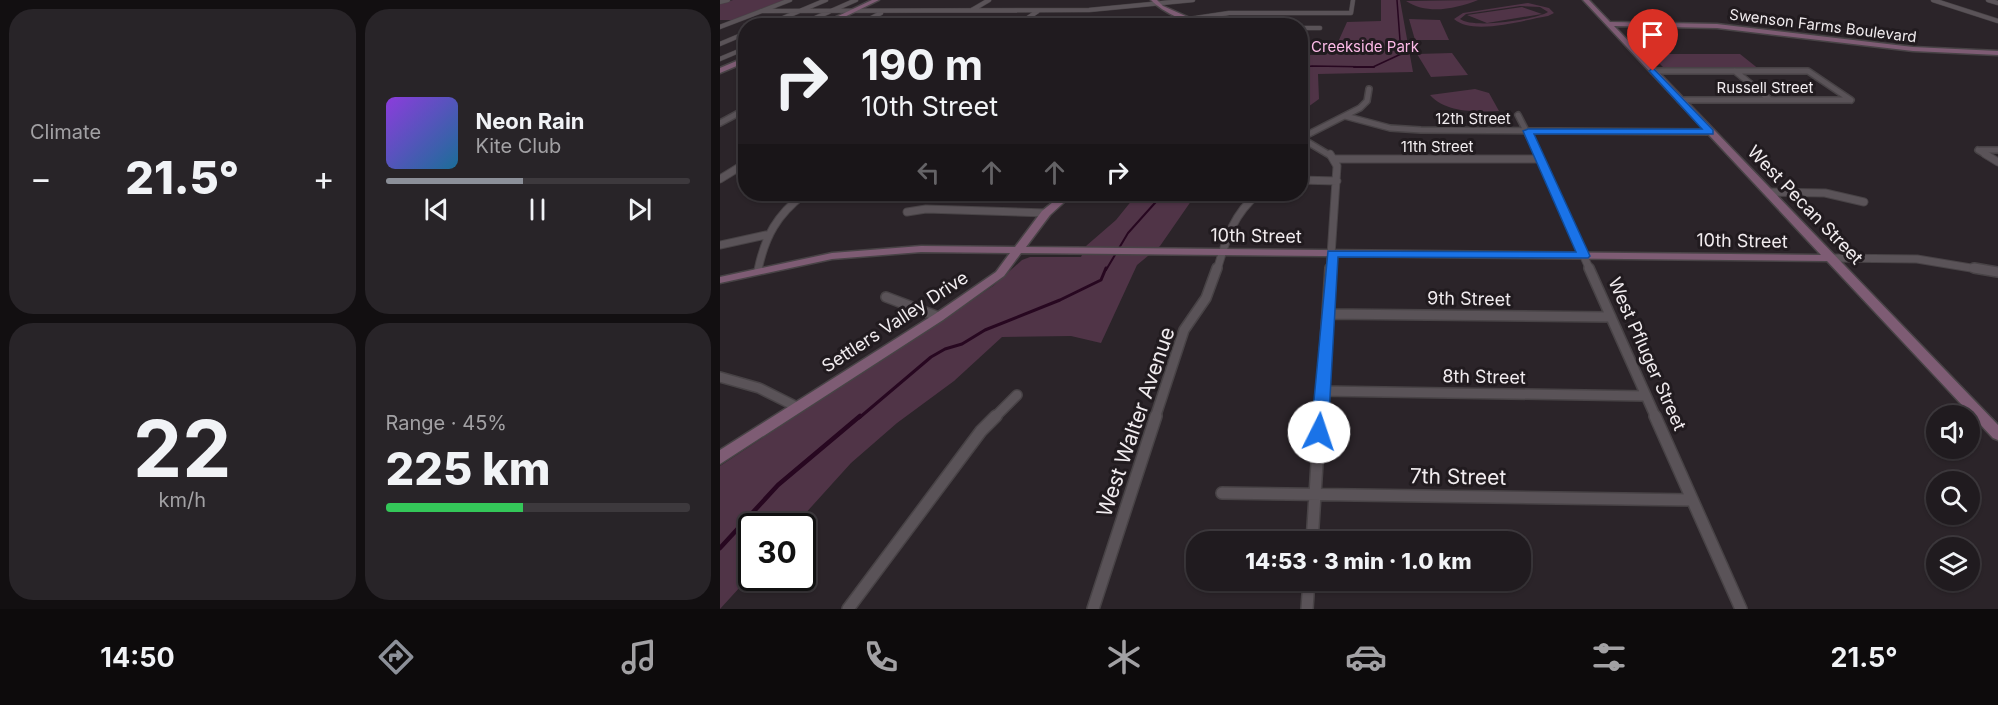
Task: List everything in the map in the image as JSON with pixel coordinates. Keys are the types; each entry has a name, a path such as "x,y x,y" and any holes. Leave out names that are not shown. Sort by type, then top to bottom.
{"street":[{"path":"721,2 728,0"},
{"path":"743,18 790,0"},
{"path":"782,18 826,0"},
{"path":"815,18 856,0"},
{"path":"837,18 876,0"},
{"path":"972,10 989,0"},
{"path":"761,11 1109,10 1155,2 1193,0"},
{"path":"1196,18 1229,13 1352,13 1353,0"},
{"name":"West Pecan Street","path":"1586,0 1998,434"},
{"path":"1933,0 1998,21"},
{"path":"1988,0 1998,3"},
{"path":"1155,2 1187,18"},
{"path":"1027,18 1038,10"},
{"path":"872,18 884,12"},
{"path":"720,27 738,20"},
{"name":"Swenson Farms Boulevard","path":"1609,24 1717,26 1913,49 1998,53"},
{"path":"1308,28 1320,28"},
{"path":"720,44 738,36"},
{"path":"720,59 738,51"},
{"path":"720,71 738,63"},
{"path":"1653,71 1735,71 1770,100"},
{"name":"Russell Street","path":"1680,100 1851,100 1808,71 1735,71"},
{"path":"1308,134 1345,116 1367,101 1369,89"},
{"path":"720,123 738,113"},
{"name":"West Pfluger Street","path":"1518,115 1528,131 1741,609"},
{"name":"12th Street","path":"1345,116 1376,125 1404,129 1710,132"},
{"path":"1308,141 1321,147 1335,159 1337,181 1313,531"},
{"path":"1998,150 1978,150 1998,162"},
{"name":"11th Street","path":"1335,159 1540,159"},
{"path":"720,179 738,168"},
{"path":"1308,180 1337,181"},
{"path":"1768,192 1825,193 1864,202"},
{"path":"758,270 766,235 779,216 796,201"},
{"name":"Settlers Valley Drive","path":"720,458 939,317 1000,274 1020,251 1046,213 1060,201"},
{"name":"West Walter Avenue","path":"1092,609 1184,330 1210,289 1232,221 1247,201"},
{"path":"907,212 926,209 1046,213"},
{"path":"720,245 766,235"},
{"name":"10th Street","path":"720,279 832,256 890,251 1101,250 1831,258"},
{"path":"1831,258 1917,259 1998,272"},
{"path":"886,297 939,317"},
{"name":"9th Street","path":"1328,314 1611,317"},
{"path":"720,377 759,388 796,407"},
{"name":"8th Street","path":"1322,391 1646,396"},
{"path":"848,609 981,431 1017,395"},
{"name":"7th Street","path":"1222,493 1692,500"},
{"path":"1307,609 1308,591"}],"green space":[{"path":"733,0 787,0 735,20 720,20 720,4"},
{"name":"Creekside Park","path":"1381,0 1400,0 1413,72 1318,74 1319,99 1308,107 1308,55 1321,55 1334,51 1347,22 1381,21"},
{"path":"1478,0 1441,9 1423,8 1406,1"},
{"path":"1528,3 1549,8 1554,13 1486,27 1462,24 1454,19 1463,13","holes":["1520,6 1540,7 1548,12 1518,20 1477,23 1460,19 1466,14"]},
{"path":"1522,7 1542,14 1487,23 1467,15"},
{"path":"1409,19 1440,20 1449,40 1415,40"},
{"path":"1452,53 1468,75 1431,77 1417,54"},
{"path":"1650,54 1740,54 1760,70 1665,69"},
{"path":"1475,89 1489,93 1499,111 1453,108 1444,105 1430,95"},
{"path":"1131,201 1191,201 1160,246 1137,265 1101,343 1071,336 1002,337 954,381 897,423 851,463 806,513 738,513 738,589 720,609 720,466 993,286 1022,260 1030,257 1081,257 1086,246 1116,220"}],"waterway":[{"path":"1373,67 1401,54 1397,0"},
{"path":"1308,67 1373,67"},
{"path":"1354,67 1373,67"},
{"path":"1106,270 1128,233 1157,201"},
{"path":"859,418 931,357 945,349 962,344 985,330 1060,300 1101,280 1106,268"},
{"path":"720,548 778,485 860,416"}],"route":[{"path":"1319,432 1332,253 1584,256 1528,131 1710,132 1653,71"}]}
